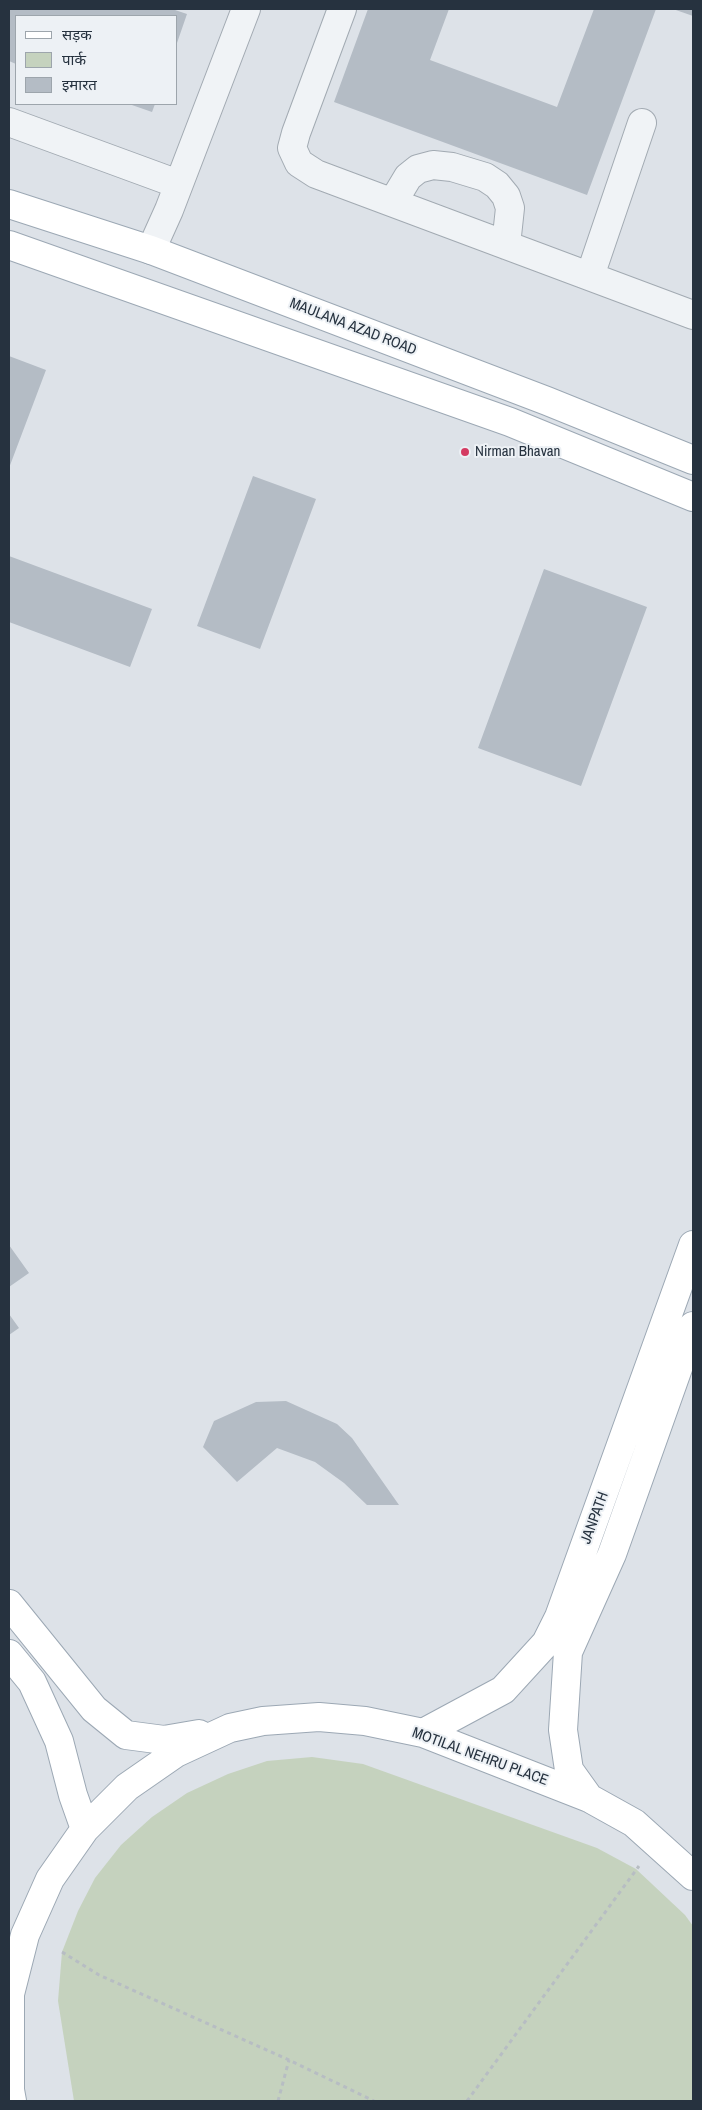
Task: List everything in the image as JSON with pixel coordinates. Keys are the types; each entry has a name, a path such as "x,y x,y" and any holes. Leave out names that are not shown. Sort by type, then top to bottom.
{"main road":[{"name":"MAULANA AZAD ROAD","path":"9,204 151,250 547,401 693,460"},
{"path":"9,245 510,422 693,497"},
{"name":"JANPATH","path":"423,1733 503,1690 546,1643 559,1617 693,1245"},
{"name":"JANPATH","path":"589,1798 569,1770 562,1730 568,1652 612,1554 693,1326"},
{"path":"9,1604 94,1709 126,1735 164,1740 230,1728"},
{"path":"9,1654 32,1682 59,1740 73,1795 85,1829"},
{"name":"MOTILAL NEHRU PLACE","path":"10,2094 10,1994 25,1935 50,1879 85,1829 135,1781 176,1753 230,1728 263,1721 319,1717 365,1721 423,1733 589,1798 634,1823 693,1876"}],"lane":[{"path":"151,250 246,9"},
{"path":"342,9 292,148 299,164 316,174 693,315"},
{"path":"9,122 178,184"},
{"path":"590,276 642,123"},
{"path":"392,202 408,177 418,170 433,165 452,167 485,177 502,190 510,208 506,245"}],"path":[{"path":"467,2101 636,1870 658,1844"},
{"path":"62,1952 99,1975 290,2060 374,2101"},
{"path":"278,2101 290,2060"}],"green space":[{"path":"312,1757 363,1764 597,1848 636,1869 685,1915 693,1926 693,2101 74,2101 58,2001 62,1952 78,1911 95,1878 121,1845 152,1817 187,1793 228,1774 267,1761"}],"building":[{"path":"9,9 172,9 187,14 178,40 178,15 15,15 15,64 9,61"},
{"path":"368,9 449,9 430,60 557,107 594,9 656,9 587,195 334,102"},
{"path":"673,9 693,9 693,16"},
{"path":"132,105 155,105 152,112"},
{"path":"9,356 46,370 9,468"},
{"path":"253,476 316,499 260,649 197,626"},
{"path":"9,556 152,609 130,667 9,622"},
{"path":"544,569 647,607 581,786 478,748"},
{"path":"9,1245 29,1273 9,1287"},
{"path":"9,1314 19,1328 9,1335"},
{"path":"286,1401 337,1424 352,1438 399,1505 367,1505 344,1483 315,1462 277,1448 237,1482 203,1447 214,1421 256,1402"}],"place":[{"name":"Nirman Bhavan","path":"465,452"}]}
